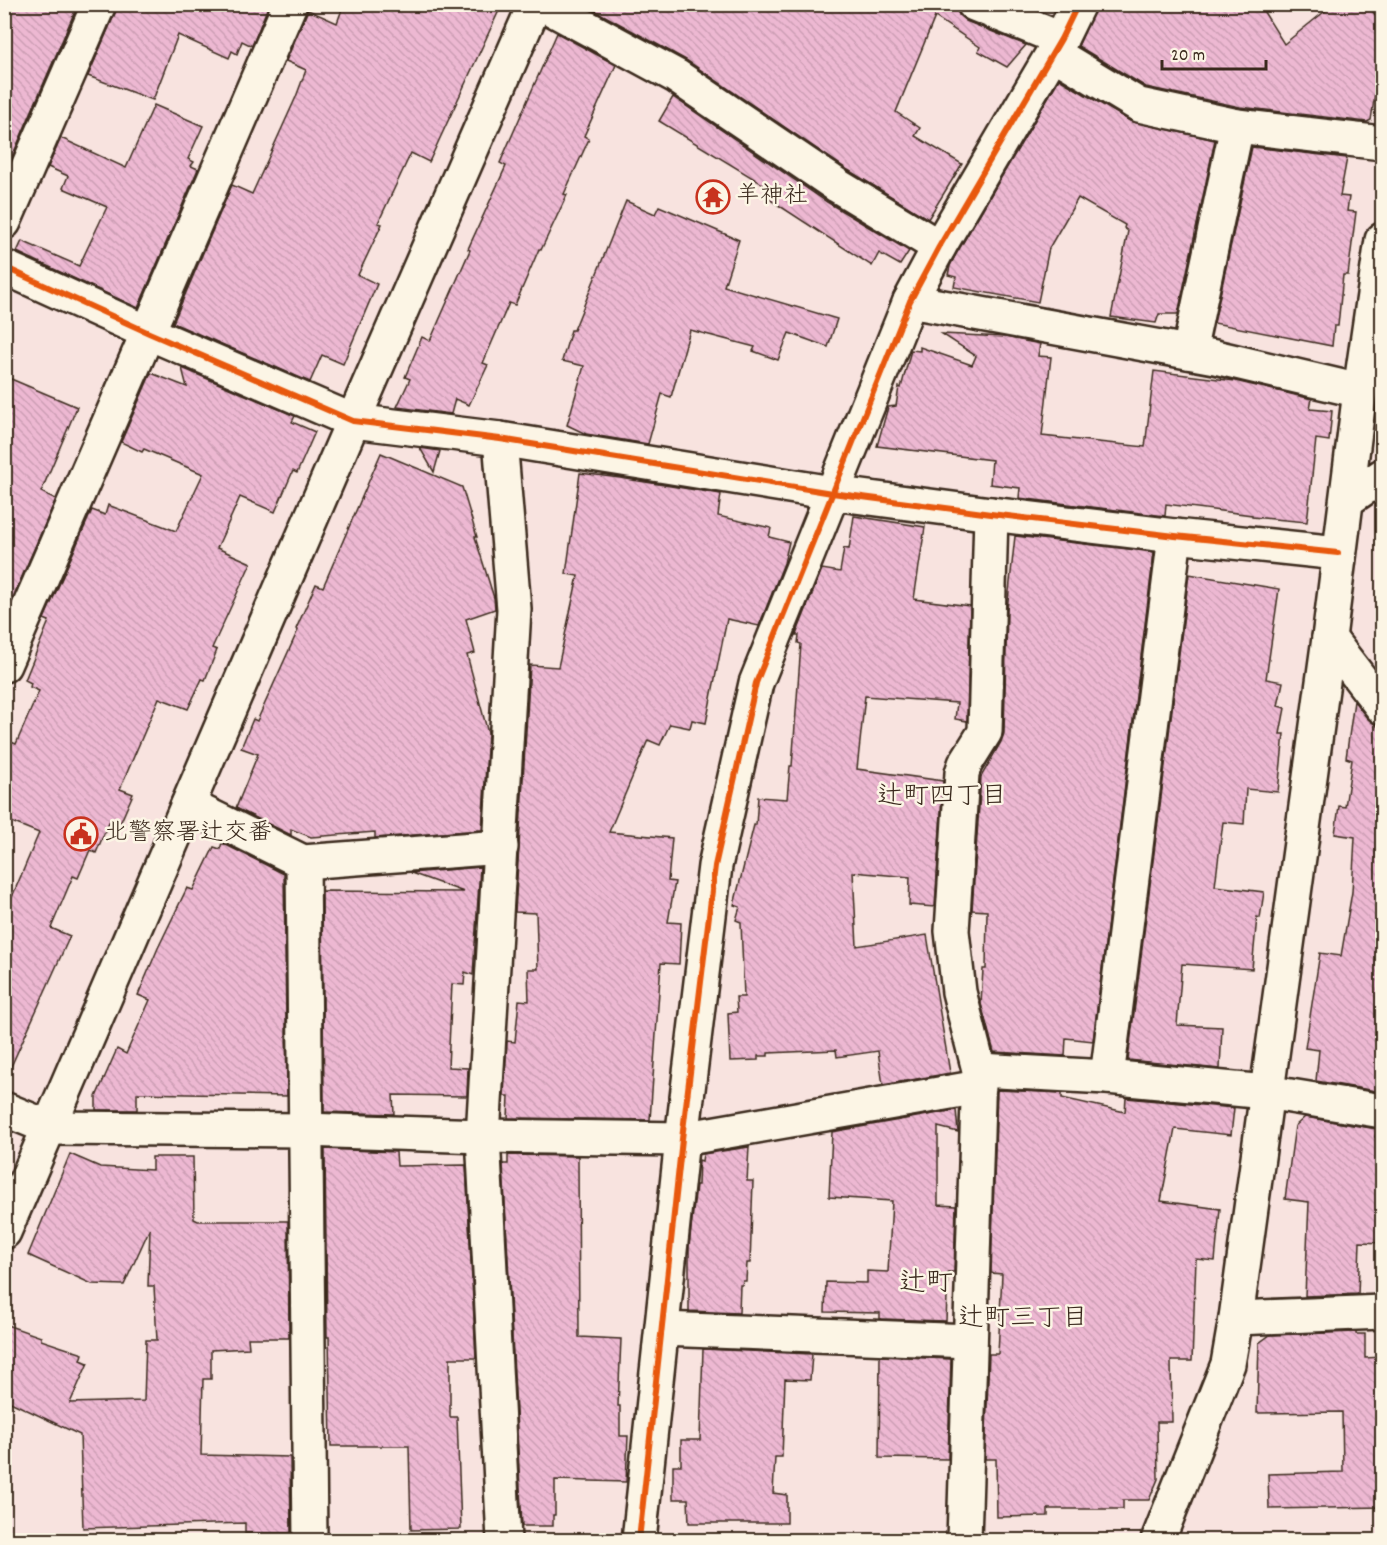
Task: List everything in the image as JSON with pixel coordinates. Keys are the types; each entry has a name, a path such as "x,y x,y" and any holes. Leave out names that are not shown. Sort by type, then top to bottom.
{"street":[{"path":"4,222 99,4"},
{"path":"4,665 290,4"},
{"path":"4,1232 535,4"},
{"path":"543,4 676,76 838,186 939,247"},
{"path":"974,4 1057,46 1139,105 1237,126 1383,143"},
{"path":"639,1540 682,1139 715,866 756,683 910,301 939,247 1057,46 1078,4"},
{"path":"1189,352 1237,126"},
{"path":"1158,1540 1228,1364 1236,1318 1329,638 1360,391 1383,240"},
{"path":"4,267 149,333 353,421 500,439 832,493 1175,536 1338,553"},
{"path":"910,301 1189,352 1360,391"},
{"path":"500,439 514,609 483,1136 504,1540"},
{"path":"1347,500 1383,476"},
{"path":"964,1540 979,1078 959,992 952,931 962,772 964,764 985,732 991,514"},
{"path":"1107,1077 1175,536"},
{"path":"1329,638 1383,707"},
{"path":"188,805 303,862 501,847"},
{"path":"303,862 310,1540"},
{"path":"4,1109 50,1128 305,1130 682,1139 979,1078 1107,1077 1266,1092 1383,1111"},
{"path":"1236,1318 1383,1312"},
{"path":"662,1329 970,1341"}],"building":[{"path":"4,4 78,4 5,173 4,173"},
{"path":"117,4 269,4 252,46 242,41 237,54 232,51 229,58 178,35 153,100 88,76"},
{"path":"344,4 502,4 429,162 411,153 378,223 382,224 358,275 377,284 343,364 322,355 310,382 173,323 232,185 252,194 296,97 306,70 286,61 308,10 337,23"},
{"path":"583,4 956,4 959,15 966,21 1026,45 1007,67 978,51 980,47 935,17 896,112 920,128 915,136 962,164 928,219 848,170 686,60"},
{"path":"1097,4 1259,4 1284,44 1334,4 1367,4 1383,25 1383,42 1371,120 1367,122 1240,107 1146,87 1078,46"},
{"path":"557,33 616,65 584,136 589,139 564,194 567,195 541,250 539,249 515,305 509,303 483,363 488,365 469,405 455,399 451,414 397,407 410,379 405,377 422,337 430,341 506,166 500,163"},
{"path":"1059,79 1130,121 1215,140 1178,314 1159,314 1156,323 1111,317 1128,231 1124,228 1125,225 1078,198 1049,248 1038,302 954,287 956,277 948,275 955,256"},
{"path":"673,97 827,202 909,251 900,265 879,253 872,266 769,199 774,191 659,121"},
{"path":"154,105 203,126 188,159 194,162 191,166 198,169 138,308 17,252 22,241 79,266 107,207 63,188 68,176 48,167 61,138 126,168"},
{"path":"1252,147 1347,158 1340,196 1349,197 1347,211 1356,212 1348,275 1343,275 1338,326 1334,326 1332,346 1214,323"},
{"path":"626,201 655,214 659,206 739,240 724,286 837,319 828,347 789,333 778,360 753,351 755,347 690,330 671,397 662,394 648,444 586,434 567,425 584,366 562,361 571,330 574,330"},
{"path":"942,334 1005,337 1040,344 1038,356 1051,357 1042,436 1145,447 1154,371 1235,381 1312,399 1310,409 1332,411 1329,441 1316,439 1307,522 1252,517 1252,515 1166,504 1165,516 1019,498 1020,488 990,484 992,460 877,446 888,407 896,406 899,387 901,388 911,350 920,351 920,347 972,365 976,356"},
{"path":"182,368 295,416 292,422 315,432 297,473 293,471 275,512 240,497 217,548 251,563 212,648 217,650 205,680 202,679 188,709 159,698 120,789 133,794 119,826 109,822 96,853 90,850 78,878 73,876 51,928 70,936 4,1082 4,916 39,833 4,819 4,739 16,744 39,691 30,687 31,683 25,680 49,621 44,619 92,510 105,515 108,505 176,531 203,474 144,449 142,452 121,442 151,373 187,387"},
{"path":"4,376 77,407 41,492 56,499 10,604 4,602"},
{"path":"420,448 440,451 434,472"},
{"path":"381,453 462,487 494,598 495,609 466,619 475,653 467,655 488,733 482,830 375,838 375,832 311,837 291,829 291,835 236,808 258,754 241,748 253,719 257,721 316,584 323,587"},
{"path":"580,473 721,494 718,516 771,528 769,537 789,542 784,563 759,626 727,619 706,723 692,720 690,728 670,724 660,745 648,740 609,832 672,838 668,881 675,882 668,922 681,923 679,964 661,963 650,1120 508,1118 509,1096 504,1096 507,1041 515,1042 519,1000 529,1001 528,969 538,969 536,913 515,912 530,665 558,667 578,576 566,574"},
{"path":"854,516 925,527 914,599 970,606 967,721 955,719 957,703 865,696 857,769 943,781 935,907 909,905 910,877 853,872 857,946 927,935 950,1073 883,1085 878,1051 837,1057 836,1050 768,1053 768,1056 758,1056 758,1060 730,1061 728,1013 737,1012 736,997 744,997 741,922 736,920 740,907 734,905 754,825 756,825 758,797 787,799 790,766 792,766 801,644 798,643 799,635 796,635 822,569 840,572 844,548 849,549"},
{"path":"1015,536 1154,552 1093,1041 1066,1038 1065,1056 994,1052 981,1004 983,969 986,969 987,911 972,910 981,777 1004,733 1007,610"},
{"path":"1189,574 1279,589 1266,679 1283,682 1278,706 1285,708 1280,734 1284,734 1278,792 1246,789 1244,824 1223,822 1215,886 1264,892 1260,918 1257,917 1252,969 1182,964 1177,1025 1222,1027 1220,1069 1128,1060"},
{"path":"1354,701 1383,733 1382,1092 1316,1081 1319,1050 1305,1048 1320,953 1341,956 1352,892 1355,837 1335,834 1339,806 1345,807 1352,760 1346,758"},
{"path":"222,843 284,874 287,1096 137,1093 137,1110 96,1110 96,1097 117,1049 126,1054 150,1000 138,995 158,948 187,888 193,890 214,847 220,849"},
{"path":"480,867 473,975 465,972 464,985 452,984 448,1067 468,1068 467,1096 393,1095 394,1114 324,1112 322,891 464,892 411,873"},
{"path":"997,1090 1062,1093 1062,1098 1125,1112 1126,1098 1234,1108 1231,1135 1175,1129 1161,1201 1220,1209 1215,1261 1196,1259 1192,1361 1171,1361 1172,1422 1157,1422 1158,1479 1149,1500 1123,1500 1123,1509 1048,1509 1048,1516 997,1517 996,1459 985,1459 989,1354 998,1354 1002,1274 991,1273"},
{"path":"956,1110 958,1132 938,1127 938,1205 956,1206 954,1272 948,1272 946,1321 880,1319 880,1313 825,1312 826,1282 867,1283 867,1271 888,1272 892,1201 829,1197 832,1132"},
{"path":"1305,1117 1377,1129 1375,1137 1383,1139 1383,1243 1360,1242 1358,1294 1305,1296 1309,1202 1285,1199 1295,1126"},
{"path":"749,1147 747,1181 753,1181 750,1263 747,1263 746,1281 740,1285 739,1313 689,1311 689,1247 696,1185 698,1185 699,1160 702,1161 703,1154"},
{"path":"325,1149 396,1152 397,1166 466,1165 476,1358 450,1358 450,1417 457,1417 461,1529 411,1530 409,1446 331,1446"},
{"path":"70,1154 100,1167 152,1170 152,1157 193,1157 194,1219 198,1221 288,1221 289,1338 248,1338 249,1348 211,1350 211,1379 203,1379 201,1455 290,1457 291,1533 245,1533 245,1523 83,1528 80,1435 4,1399 4,1324 41,1337 41,1340 83,1354 81,1360 88,1363 70,1403 144,1401 146,1340 157,1340 154,1286 148,1286 150,1228 124,1285 92,1284 28,1255"},
{"path":"508,1155 578,1156 579,1337 621,1339 618,1406 620,1406 620,1436 628,1436 626,1482 555,1480 553,1526 522,1526 503,1164 508,1164"},
{"path":"1356,1332 1356,1334 1365,1334 1365,1358 1383,1357 1383,1507 1269,1509 1268,1474 1343,1472 1342,1412 1257,1413 1259,1343 1270,1335"},
{"path":"703,1349 812,1354 810,1380 785,1379 782,1457 775,1457 773,1493 787,1495 787,1523 689,1523 688,1499 673,1499 673,1465 681,1465 681,1440 700,1440"},
{"path":"880,1356 951,1359 948,1459 879,1458"}],"cycle path":[{"path":"639,1540 682,1139 715,866 756,683 910,301 939,247 1061,39 1078,4"},
{"path":"4,267 149,333 353,421 500,439 832,493 1175,536 1338,553"}],"place":[{"name":"羊神社","path":"713,197"},
{"name":"北警察署辻交番","path":"81,834"}],"district":[{"name":"辻町四丁目","path":"942,797"},
{"name":"辻町","path":"926,1284"},
{"name":"辻町三丁目","path":"1023,1319"}]}
